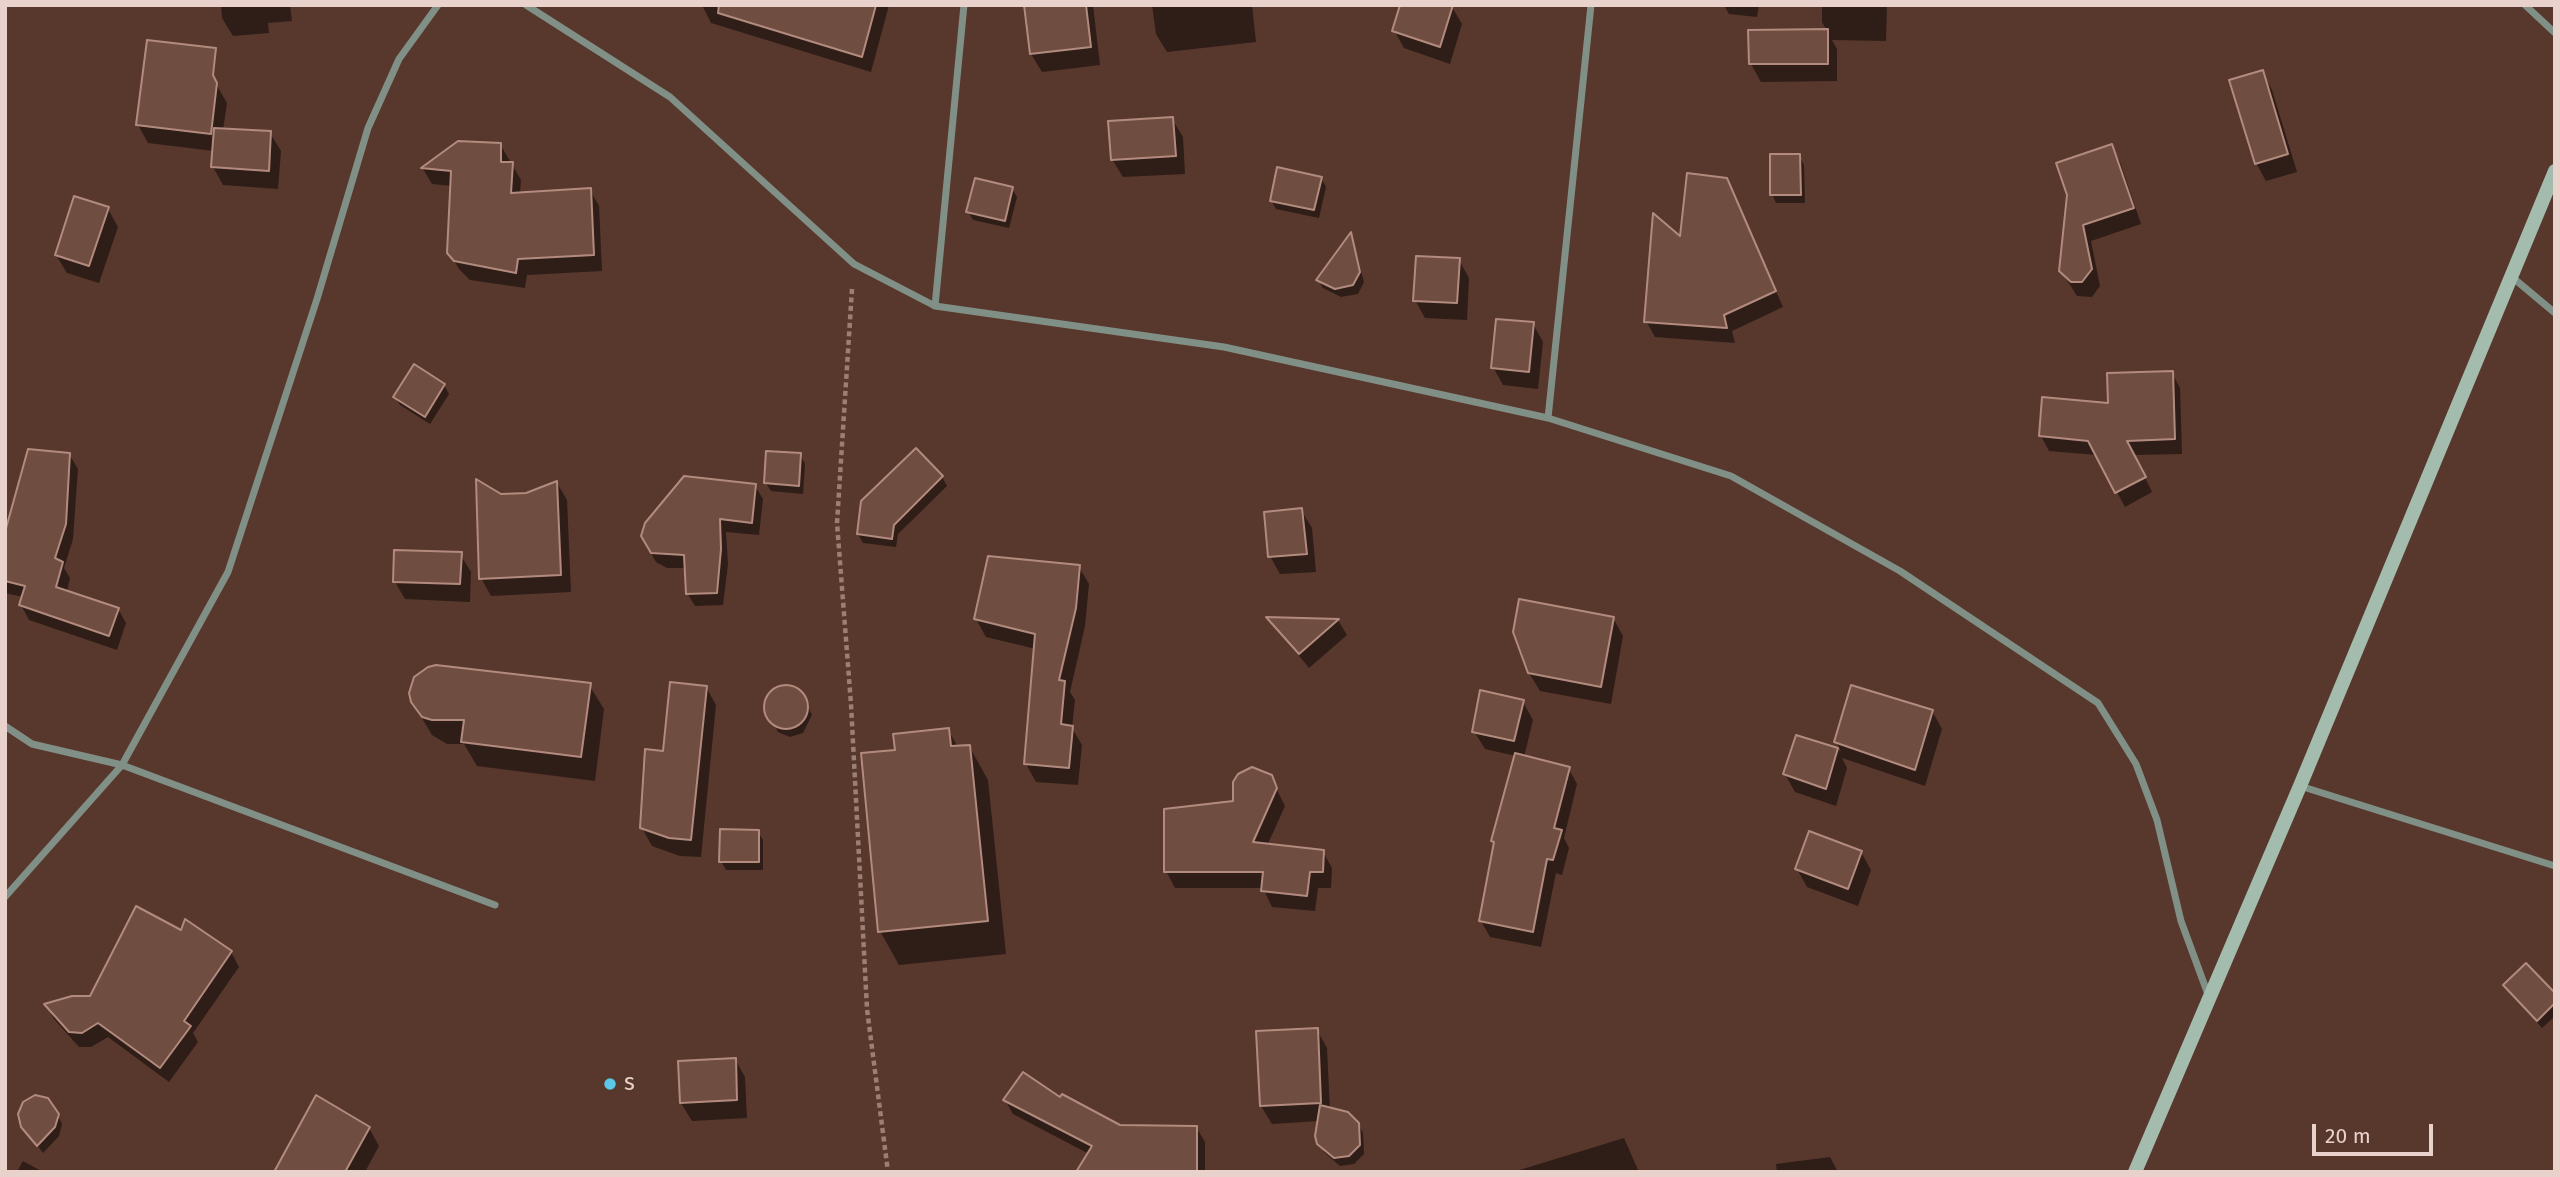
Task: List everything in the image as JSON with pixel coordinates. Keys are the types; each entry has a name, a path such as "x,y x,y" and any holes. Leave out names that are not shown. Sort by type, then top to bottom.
{"street":[{"path":"5,897 122,765 228,572 317,299 368,128 399,59 438,5"},
{"path":"526,5 670,97 854,264 935,306 1224,347 1548,418 1731,476 1900,571 2098,703 2136,764 2158,820 2181,921 2209,997"},
{"path":"935,306 964,5"},
{"path":"1548,418 1591,5"},
{"path":"2525,5 2555,33"},
{"path":"2134,1172 2301,786 2555,171"},
{"path":"2512,277 2555,313"},
{"path":"5,726 32,744 122,765 495,905"},
{"path":"2301,786 2555,866"}],"path":[{"path":"854,264 837,523 852,718 867,1009 888,1172"}],"building":[{"path":"719,5 876,5 862,57 718,13"},
{"path":"1024,5 1086,5 1091,47 1030,54"},
{"path":"1400,5 1453,5 1440,47 1392,31"},
{"path":"1828,29 1828,64 1749,64 1748,30"},
{"path":"147,40 216,48 213,75 217,83 211,134 136,125"},
{"path":"2263,70 2288,154 2255,164 2229,80"},
{"path":"1173,117 1176,156 1111,160 1108,121"},
{"path":"214,128 271,131 269,171 211,167"},
{"path":"458,141 501,143 501,162 513,162 511,193 591,188 594,255 518,259 516,273 454,261 447,253 451,171 421,168"},
{"path":"2112,144 2134,208 2083,225 2092,269 2082,282 2071,282 2059,271 2067,195 2056,163"},
{"path":"1770,154 1800,154 1801,195 1770,195"},
{"path":"1277,167 1322,177 1314,210 1270,201"},
{"path":"1687,173 1727,178 1776,291 1724,315 1727,328 1644,322 1653,213 1680,236"},
{"path":"975,178 1013,187 1005,221 966,212"},
{"path":"74,196 109,207 89,266 55,255"},
{"path":"1351,232 1360,272 1353,285 1335,289 1316,280"},
{"path":"1416,256 1460,258 1457,303 1413,301"},
{"path":"1496,319 1534,322 1529,372 1491,368"},
{"path":"414,364 445,384 425,417 393,397"},
{"path":"2173,371 2175,439 2127,441 2146,477 2115,493 2088,441 2039,436 2042,397 2108,403 2107,373"},
{"path":"916,448 943,476 894,525 892,539 857,534 861,501"},
{"path":"28,449 70,453 66,524 55,558 63,562 56,587 119,608 109,636 19,605 25,586 5,581 5,532"},
{"path":"766,451 801,453 799,486 764,483"},
{"path":"684,476 756,484 752,523 720,519 721,549 717,593 686,594 684,555 651,553 641,536 645,523"},
{"path":"476,479 501,494 526,493 557,481 561,575 479,579"},
{"path":"1302,508 1307,554 1268,557 1264,512"},
{"path":"394,550 462,552 460,584 393,582"},
{"path":"988,556 1080,565 1076,608 1059,680 1065,681 1061,724 1073,726 1069,768 1024,764 1035,634 974,619"},
{"path":"1519,599 1614,617 1601,687 1528,673 1513,632"},
{"path":"1266,617 1339,619 1299,654"},
{"path":"436,665 591,683 581,757 461,742 464,720 432,720 422,717 411,702 409,693 414,677"},
{"path":"670,682 707,686 691,840 669,838 640,828 645,749 663,751"},
{"path":"786,685 802,691 808,707 802,723 786,729 770,723 764,707 770,691"},
{"path":"1851,685 1933,710 1915,770 1834,742"},
{"path":"1480,690 1524,700 1514,741 1472,732"},
{"path":"949,728 951,746 970,745 988,921 878,932 861,753 895,750 893,734"},
{"path":"1796,735 1838,748 1826,789 1783,774"},
{"path":"1515,753 1570,767 1554,828 1562,830 1553,860 1547,859 1533,932 1479,921 1494,842 1491,841"},
{"path":"1252,767 1272,775 1277,788 1253,842 1324,850 1323,872 1310,872 1307,896 1261,891 1263,872 1164,872 1164,809 1233,801 1233,782 1238,774"},
{"path":"720,829 759,830 759,862 719,862"},
{"path":"1809,831 1862,851 1848,889 1795,869"},
{"path":"136,906 181,930 185,919 232,951 184,1021 191,1026 160,1068 98,1023 82,1033 69,1032 44,1004 72,996 90,996"},
{"path":"2526,963 2555,993 2555,1003 2537,1021 2503,985"},
{"path":"1318,1028 1321,1103 1260,1106 1256,1031"},
{"path":"736,1058 737,1100 680,1103 678,1061"},
{"path":"1023,1072 1060,1097 1062,1094 1120,1125 1197,1126 1197,1172 1076,1172 1092,1146 1003,1100"},
{"path":"35,1095 48,1098 59,1114 55,1127 37,1146 21,1127 18,1114 23,1102"},
{"path":"316,1095 370,1127 345,1172 274,1172"},
{"path":"1320,1105 1348,1112 1359,1123 1360,1145 1349,1156 1334,1158 1317,1144 1315,1136"}],"place":[{"name":"s","path":"610,1084"}]}
